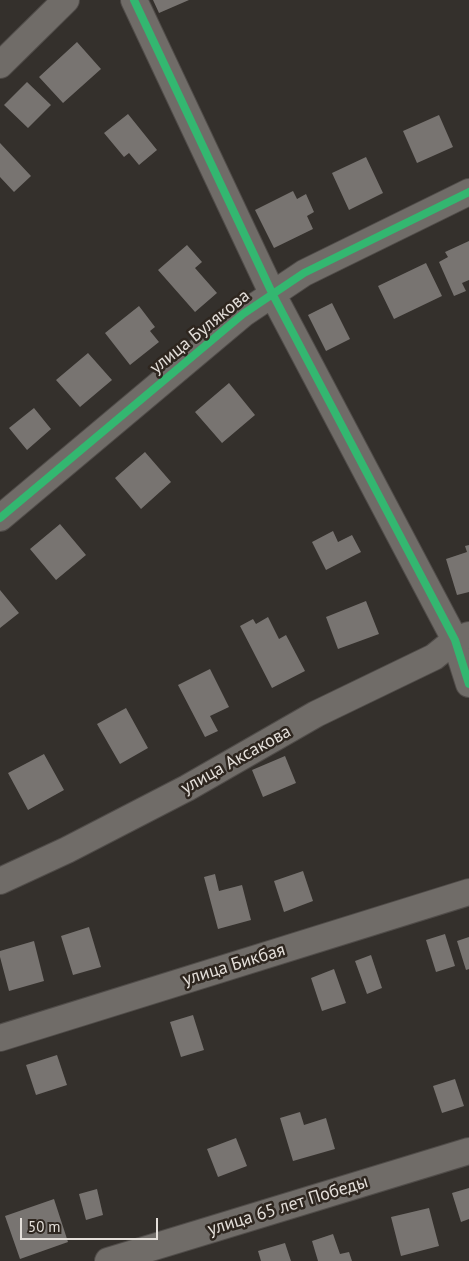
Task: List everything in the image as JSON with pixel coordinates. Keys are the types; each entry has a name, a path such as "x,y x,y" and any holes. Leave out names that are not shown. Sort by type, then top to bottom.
{"street":[{"path":"0,66 66,0"},
{"path":"134,0 273,295 462,638 469,684"},
{"name":"улица Булякова","path":"0,518 242,314 304,273 469,192"},
{"name":"улица Аксакова","path":"0,881 67,850 187,788 316,714 434,657 462,638"},
{"name":"улица Бикбая","path":"0,1038 469,892"},
{"name":"улица 65 лет Победы","path":"108,1261 469,1152"}],"building":[{"path":"153,0 189,0 159,13"},
{"path":"77,42 101,69 63,103 39,77"},
{"path":"27,82 51,105 28,128 4,105"},
{"path":"128,114 157,150 139,165 129,153 124,157 104,133"},
{"path":"439,115 453,147 417,163 403,131"},
{"path":"0,143 31,176 14,192 0,177"},
{"path":"366,157 383,193 349,210 332,173"},
{"path":"293,191 297,199 306,194 314,212 307,216 313,229 274,248 255,210"},
{"path":"469,241 469,280 462,283 466,291 454,296 439,262 448,257 445,252"},
{"path":"187,245 202,262 195,268 217,293 195,312 158,270"},
{"path":"426,263 442,296 394,319 378,286"},
{"path":"332,303 350,339 326,351 308,315"},
{"path":"139,306 155,327 150,331 159,342 130,365 105,333"},
{"path":"88,353 112,380 80,407 56,380"},
{"path":"229,383 255,415 222,443 195,412"},
{"path":"34,408 51,429 27,450 9,428"},
{"path":"145,452 171,482 141,509 115,478"},
{"path":"60,524 86,555 56,580 30,549"},
{"path":"333,531 338,542 352,535 361,552 326,570 312,542"},
{"path":"469,545 469,592 457,595 446,559 467,552 465,546"},
{"path":"0,590 19,613 0,628"},
{"path":"366,601 379,634 338,649 326,617"},
{"path":"268,617 279,639 286,635 305,671 272,688 240,626 253,619 256,624"},
{"path":"210,669 229,707 210,716 218,731 205,737 178,685"},
{"path":"126,708 148,748 120,764 97,724"},
{"path":"44,754 64,790 28,810 8,773"},
{"path":"285,756 296,783 263,797 252,770"},
{"path":"303,871 313,901 284,912 274,881"},
{"path":"215,874 219,891 242,885 251,920 218,929 204,877"},
{"path":"89,927 101,967 73,975 61,936"},
{"path":"445,934 455,966 436,972 426,940"},
{"path":"469,937 469,969 466,970 457,941"},
{"path":"34,941 44,981 9,991 0,951"},
{"path":"371,955 382,988 367,994 355,961"},
{"path":"334,969 346,1003 322,1011 311,978"},
{"path":"193,1015 204,1050 181,1057 170,1022"},
{"path":"57,1055 67,1085 36,1095 26,1065"},
{"path":"455,1079 464,1106 442,1113 433,1086"},
{"path":"300,1112 304,1125 326,1118 335,1149 293,1161 280,1118"},
{"path":"236,1138 247,1166 218,1177 207,1149"},
{"path":"469,1188 469,1219 461,1222 452,1193"},
{"path":"97,1189 103,1215 86,1220 79,1194"},
{"path":"54,1199 68,1242 20,1259 5,1216"},
{"path":"429,1208 439,1246 401,1256 391,1217"},
{"path":"333,1234 340,1254 349,1252 352,1261 318,1261 312,1241"},
{"path":"285,1243 291,1261 261,1261 258,1251"}],"cycle path":[{"path":"134,0 273,295 455,640 469,684"},
{"path":"0,518 243,314 304,273 469,192"}]}
